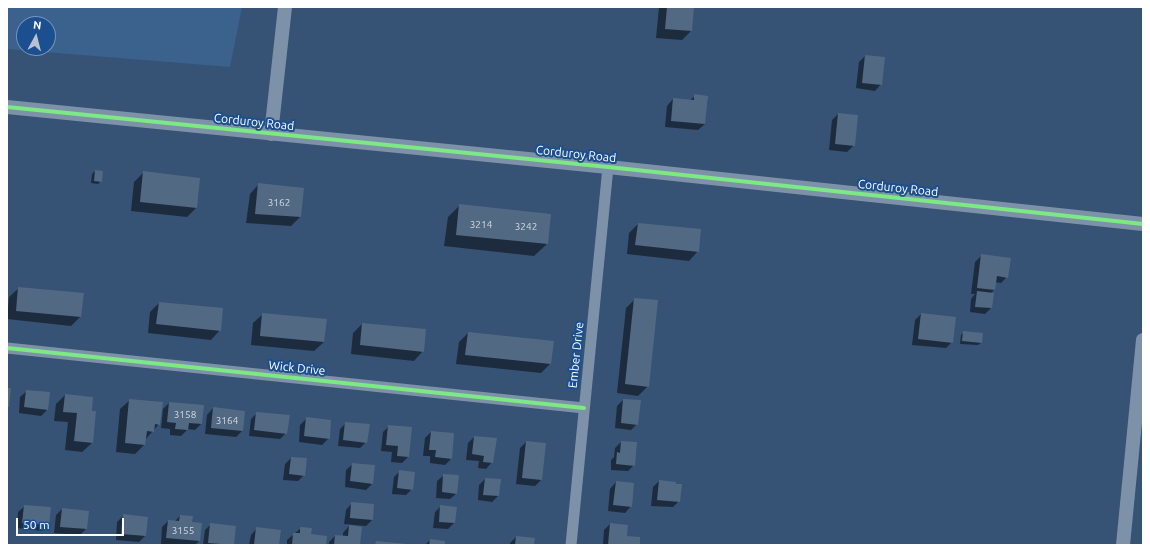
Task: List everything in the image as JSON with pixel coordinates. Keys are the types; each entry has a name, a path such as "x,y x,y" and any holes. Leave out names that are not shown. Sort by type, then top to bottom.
{"street":[{"path":"271,134 285,7"},
{"name":"Corduroy Road","path":"7,107 608,167 1143,224"},
{"name":"Ember Drive","path":"570,545 608,167"},
{"path":"1123,545 1143,340"},
{"name":"Wick Drive","path":"7,348 584,408"}],"water":[{"path":"7,7 242,7 230,67 56,53 56,16 16,16 16,50 7,49"}],"building":[{"path":"667,7 694,7 692,31 665,29"},
{"path":"865,55 885,57 882,85 862,83"},
{"path":"694,94 708,96 705,124 671,121 673,98 694,100"},
{"path":"838,113 858,115 855,146 835,144"},
{"path":"95,170 103,171 102,182 94,181"},
{"path":"143,171 200,178 197,208 140,202"},
{"path":"258,183 304,188 301,217 255,214"},
{"path":"459,204 551,214 548,244 456,235"},
{"path":"638,223 701,229 699,252 635,245"},
{"path":"981,254 1011,258 1008,278 997,276 995,290 977,288"},
{"path":"18,287 84,293 81,317 16,311"},
{"path":"977,291 994,293 992,308 975,307"},
{"path":"634,298 658,300 649,387 625,384"},
{"path":"159,302 223,308 221,331 156,324"},
{"path":"262,313 327,319 324,342 260,336"},
{"path":"921,313 956,317 953,343 918,339"},
{"path":"362,323 426,329 424,352 360,345"},
{"path":"963,331 983,333 982,343 962,341"},
{"path":"468,332 554,341 551,364 465,355"},
{"path":"7,388 11,388 9,407 7,407"},
{"path":"26,390 50,392 48,410 24,407"},
{"path":"65,394 93,397 92,411 96,411 93,443 74,441 77,413 63,412"},
{"path":"129,399 163,402 160,425 155,424 154,432 147,431 145,445 125,443"},
{"path":"623,399 641,400 638,425 621,423"},
{"path":"169,402 204,405 202,424 189,423 188,430 175,429 176,423 167,422"},
{"path":"213,407 245,411 243,431 211,428"},
{"path":"256,412 290,415 287,434 254,430"},
{"path":"306,417 331,420 330,439 304,436"},
{"path":"345,422 370,424 367,443 343,440"},
{"path":"388,425 412,427 409,457 397,456 398,446 386,445"},
{"path":"431,431 454,433 452,459 435,457 436,450 429,450"},
{"path":"474,436 497,438 493,463 483,462 484,456 472,454"},
{"path":"526,441 546,443 542,480 522,478"},
{"path":"621,441 637,442 635,466 616,464 617,452 620,453"},
{"path":"291,457 307,458 305,476 289,474"},
{"path":"352,463 375,465 373,484 350,481"},
{"path":"399,470 415,472 413,490 397,488"},
{"path":"443,474 459,475 457,494 442,492"},
{"path":"485,478 501,479 499,496 483,495"},
{"path":"659,480 682,484 680,502 657,500"},
{"path":"616,481 634,483 632,507 613,505"},
{"path":"351,502 374,504 373,520 350,518"},
{"path":"24,505 51,507 49,525 22,523"},
{"path":"440,505 457,507 455,523 439,522"},
{"path":"62,508 89,511 87,529 60,527"},
{"path":"123,514 148,517 146,536 121,534"},
{"path":"180,515 193,516 192,522 202,523 200,541 166,538 168,520 179,521"},
{"path":"210,523 236,526 234,545 208,543"},
{"path":"610,523 628,525 627,536 640,537 640,545 608,545"},
{"path":"349,525 362,527 360,545 334,545 335,535 348,536"},
{"path":"256,527 281,530 279,545 254,545"},
{"path":"300,527 312,528 311,534 327,536 326,545 292,545 293,533 300,533"},
{"path":"516,536 535,538 534,545 515,545"},
{"path":"430,539 445,541 445,545 429,545"},
{"path":"376,541 407,544 407,545 375,545"}],"cycle path":[{"path":"7,107 608,167 1143,224"},
{"path":"7,348 584,408"}]}
